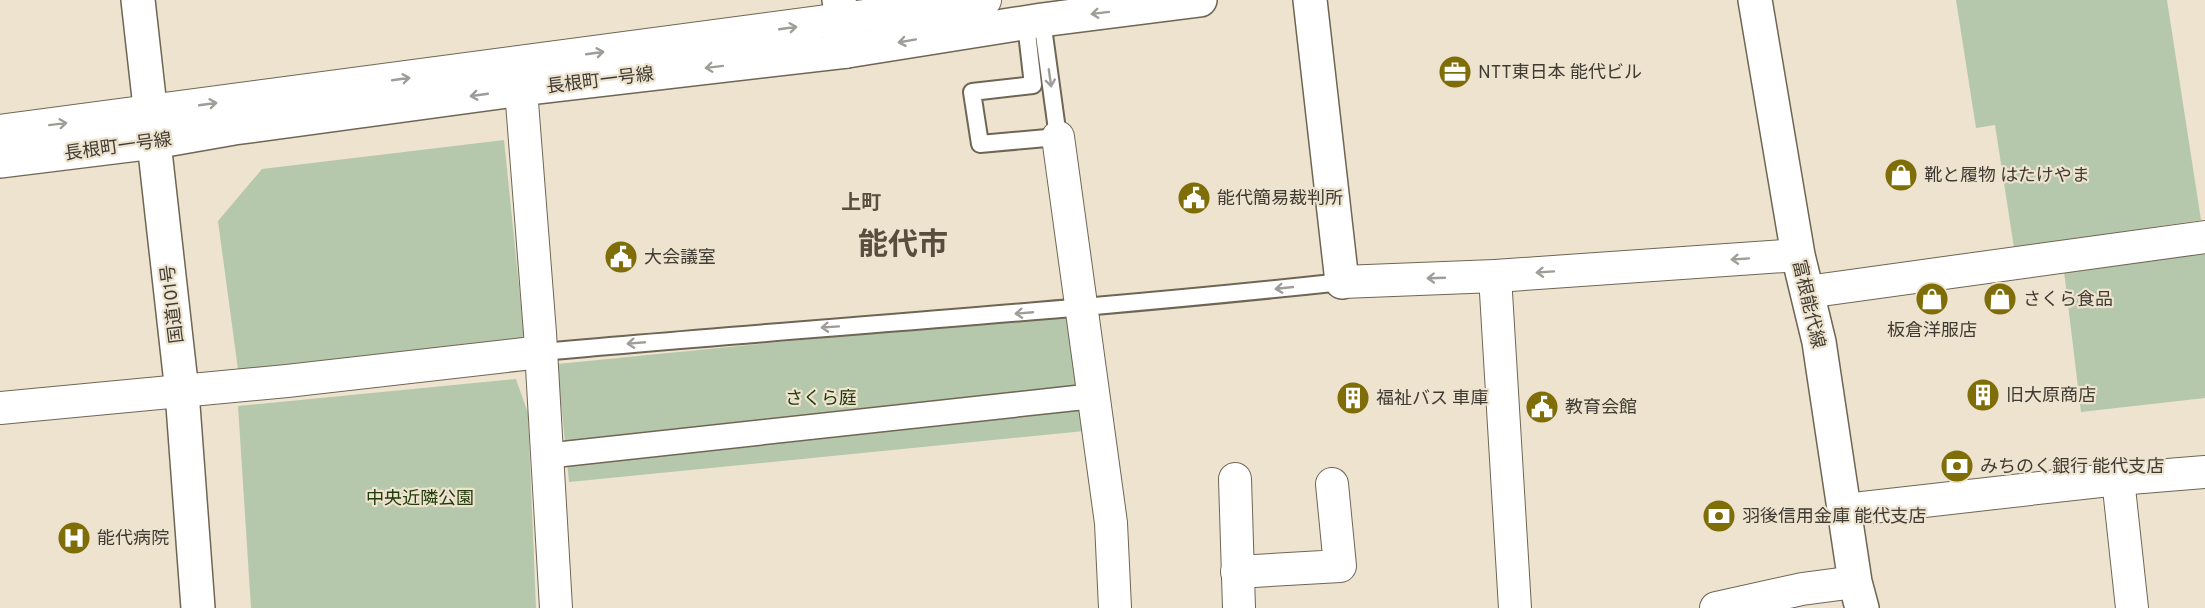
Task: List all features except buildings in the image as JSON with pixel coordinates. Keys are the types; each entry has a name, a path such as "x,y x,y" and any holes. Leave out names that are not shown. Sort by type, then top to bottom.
{"main road":[{"name":"国道101号","path":"138,0 182,392 198,608"},
{"name":"長根町一号線","path":"0,161 152,127 234,128 520,76 842,24 1034,22 1200,0"},
{"path":"1310,0 1342,282"},
{"name":"富根能代線","path":"1755,0 1798,255 1819,342 1859,595"}],"street":[{"path":"842,24 985,0"},
{"path":"520,76 541,352 545,456 556,608"},
{"path":"0,132 152,127"},
{"path":"1058,136 1083,308 1110,523 1115,608"},
{"path":"1807,292 2205,237"},
{"path":"1342,282 1495,276 1798,255"},
{"path":"1495,276 1515,608"},
{"path":"0,408 182,392 541,352"},
{"path":"545,456 1094,396"},
{"path":"1845,510 2118,479 2205,472"},
{"path":"1235,479 1239,608"},
{"path":"2118,479 2132,608"},
{"path":"1238,572 1340,566 1332,484"},
{"path":"1716,608 1802,589 1859,595"}],"lane":[{"path":"1034,22 1058,136 980,144 972,92 1033,85 1034,22"},
{"path":"541,352 771,331 1083,308 1342,282"}],"green space":[{"path":"1956,0 2167,0 2201,220 2014,248 1995,125 1976,128"},
{"path":"504,140 524,335 514,346 239,377 218,221 262,169"},
{"path":"2205,246 2205,398 2081,412 2063,263"},
{"name":"さくら庭","path":"1074,313 1085,431 569,482 557,364"},
{"name":"中央近隣公園","path":"516,379 528,413 536,608 251,608 238,406"}],"place":[{"name":"NTT東日本 能代ビル","path":"1455,72"},
{"name":"靴と履物 はたけやま","path":"1901,175"},
{"name":"能代簡易裁判所","path":"1194,198"},
{"name":"大会議室","path":"621,257"},
{"name":"板倉洋服店","path":"1932,299"},
{"name":"さくら食品","path":"2000,299"},
{"name":"旧大原商店","path":"1983,395"},
{"name":"福祉バス 車庫","path":"1353,398"},
{"name":"教育会館","path":"1542,407"},
{"name":"みちのく銀行 能代支店","path":"1957,466"},
{"name":"羽後信用金庫 能代支店","path":"1719,516"},
{"name":"能代病院","path":"74,538"}],"district":[{"name":"上町","path":"861,202"},
{"name":"能代市","path":"903,244"}]}
